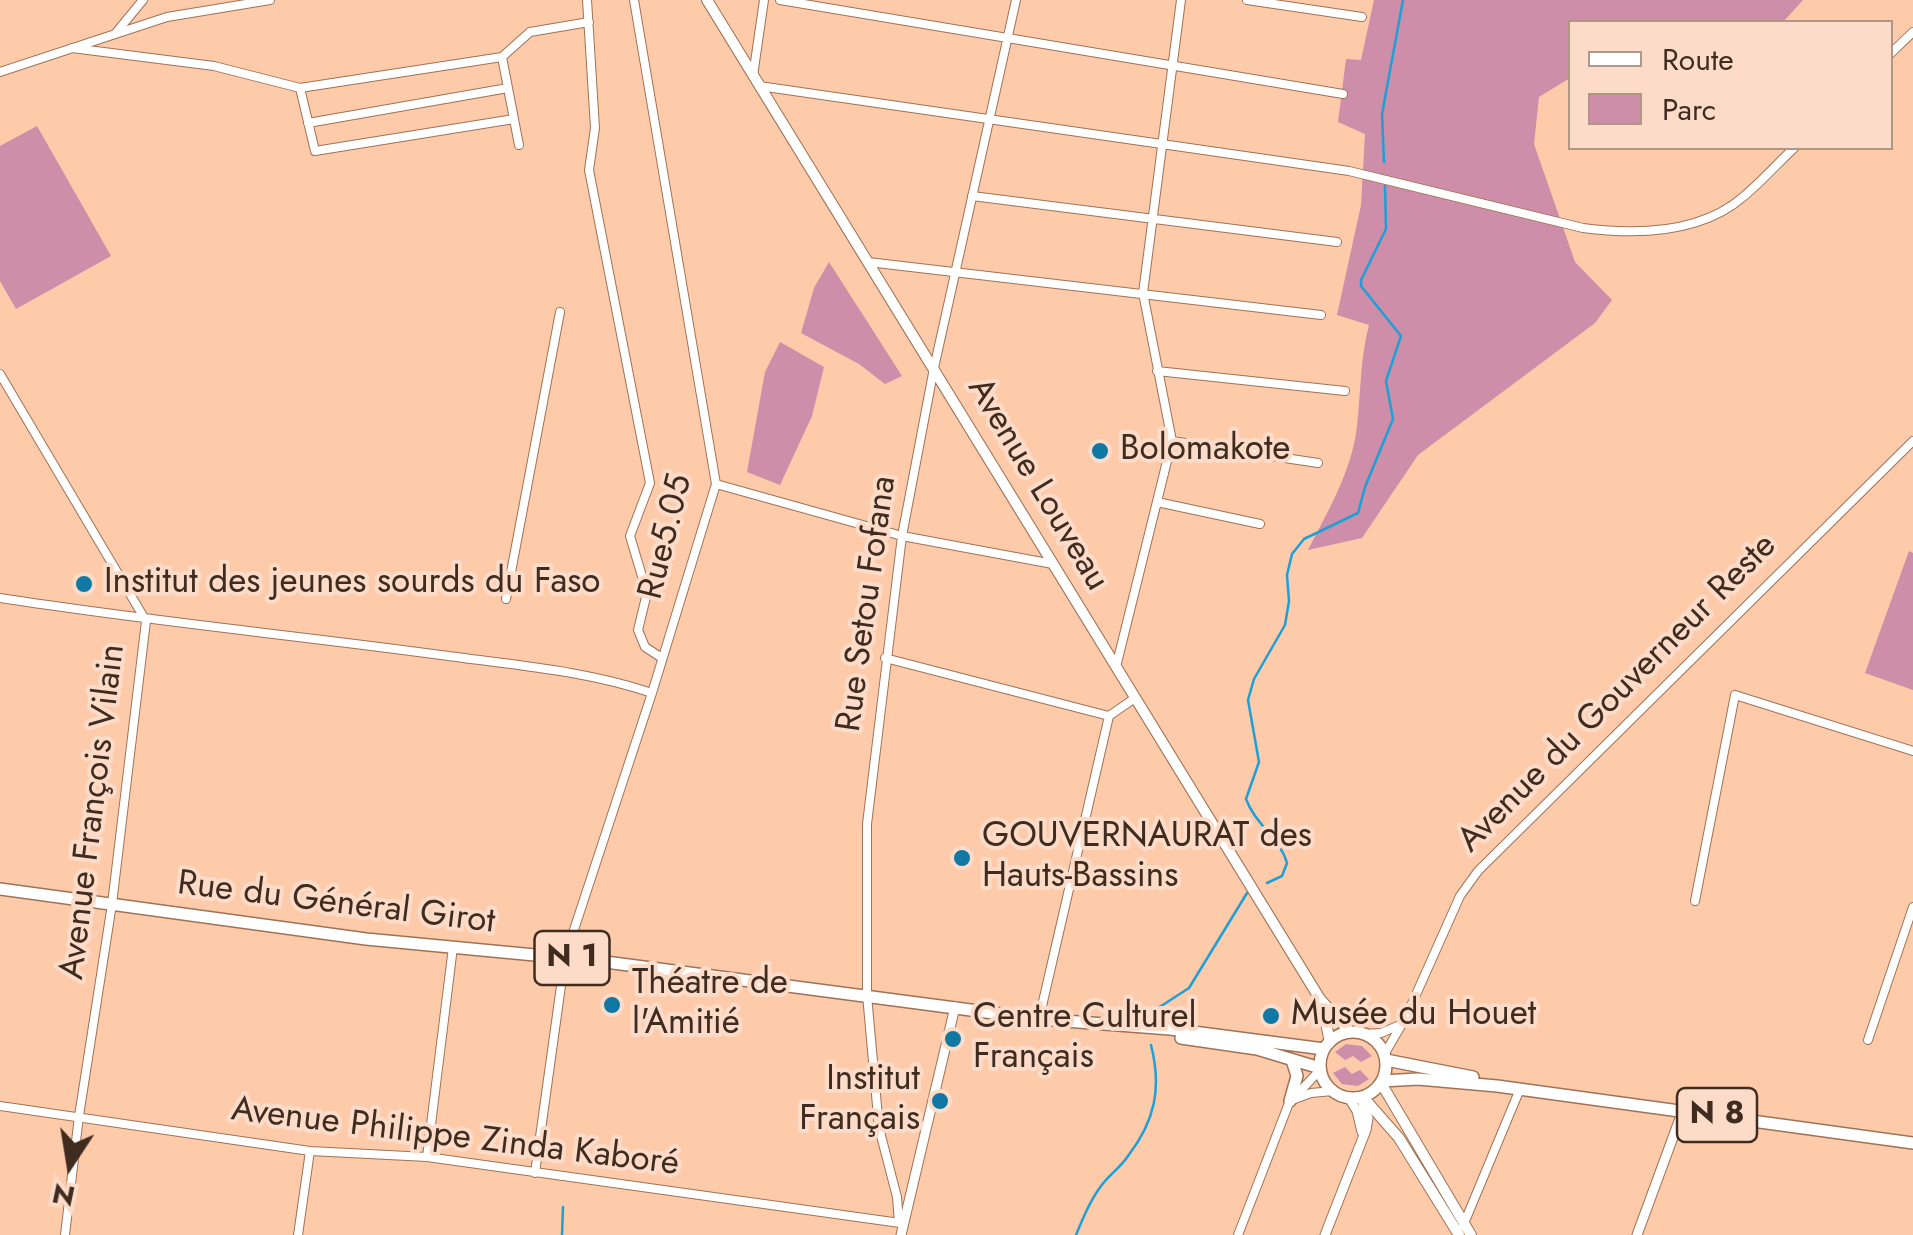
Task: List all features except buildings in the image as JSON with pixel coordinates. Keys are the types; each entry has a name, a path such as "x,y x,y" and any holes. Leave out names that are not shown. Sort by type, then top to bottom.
{"highway":[{"name":"Rue du Général Girot","path":"0,889 266,926 565,957 1143,1030"},
{"name":"N 1","path":"1143,1030 1327,1046"},
{"name":"N 1","path":"1143,1030 1257,1049 1320,1069"},
{"path":"1356,1033 1378,1044 1385,1058 1385,1081 1358,1097 1332,1091 1320,1069 1327,1046 1356,1033"},
{"name":"N 8","path":"1385,1058 1520,1089"},
{"path":"1290,1102 1297,1076 1292,1060"},
{"name":"N 8","path":"1385,1081 1418,1079 1520,1089 1913,1142"}],"main road":[{"name":"Avenue Louveau","path":"706,0 1320,999 1356,1033"},
{"name":"Avenue Louveau","path":"1320,999 1327,1046"},
{"path":"1385,1081 1461,1231"},
{"path":"1358,1097 1399,1138 1461,1231 1471,1235"}],"street":[{"path":"114,34 143,0"},
{"path":"0,72 168,16 270,0"},
{"path":"588,0 596,128 588,170 650,482 630,536 647,593 638,630 645,647 662,658"},
{"name":"Rue5.05","path":"535,1172 565,957 716,484 634,0"},
{"path":"764,0 756,81 1349,172 1584,228 1619,232 1684,226 1712,216 1740,200 1792,150"},
{"path":"780,0 1343,94"},
{"name":"Rue Setou Fofana","path":"902,1223 879,1128 867,995 868,824 902,536 934,368 1016,0"},
{"path":"1116,667 1172,442 1142,293 1181,0"},
{"path":"1247,0 1362,17"},
{"path":"72,48 214,66 300,88 502,57 530,32 589,22"},
{"path":"1893,51 1913,32"},
{"path":"502,57 519,144"},
{"path":"300,88 315,151 514,120"},
{"path":"308,122 508,88"},
{"path":"972,196 1337,242"},
{"path":"868,262 1321,315"},
{"path":"506,600 560,312"},
{"path":"1157,371 1346,391"},
{"name":"Avenue François Vilain","path":"0,374 146,621 112,904 65,1235"},
{"path":"0,396 10,390"},
{"name":"Avenue du Gouverneur Reste","path":"1385,1058 1460,896 1488,860 1913,441"},
{"path":"1172,442 1318,463"},
{"path":"716,484 902,536 1053,564"},
{"path":"1157,502 1260,524"},
{"path":"0,598 146,621 580,674 652,692"},
{"path":"885,658 1109,716"},
{"path":"1696,901 1735,696 1913,751"},
{"path":"1039,1018 1109,716 1136,698"},
{"path":"1868,1040 1913,907"},
{"path":"427,1157 453,947"},
{"path":"901,1235 955,1007"},
{"path":"1356,1033 1392,1030 1406,1017"},
{"path":"1238,1235 1290,1102 1320,1069"},
{"path":"1461,1231 1520,1089"},
{"path":"1290,1102 1310,1093 1332,1091"},
{"path":"1325,1235 1366,1130 1366,1110 1358,1097"},
{"path":"1358,1097 1362,1135"},
{"name":"Avenue Philippe Zinda Kaboré","path":"0,1106 310,1151 427,1157 902,1223"},
{"path":"1637,1235 1683,1110"},
{"path":"298,1235 310,1151"}],"green space":[{"path":"1374,0 1803,0 1785,20 1568,20 1568,79 1539,97 1534,144 1575,262 1612,300 1595,323 1418,455 1362,538 1308,550 1345,475 1354,443 1369,325 1337,315 1361,205 1365,134 1338,122 1346,59 1361,60"},
{"path":"37,126 111,256 16,309 0,281 0,146"},
{"path":"829,262 902,376 885,384 859,364 801,333 814,288"},
{"path":"780,342 824,367 812,416 780,485 747,472 765,372"},
{"path":"1909,551 1913,553 1913,690 1865,673"},
{"path":"1346,1044 1362,1046 1372,1056 1361,1062 1353,1056 1345,1060 1335,1052"},
{"path":"1345,1067 1352,1074 1360,1070 1369,1079 1358,1086 1342,1084 1333,1073"}],"waterway":[{"path":"1384,162 1382,114 1403,0"},
{"path":"1267,883 1282,876 1287,863 1246,799 1259,762 1248,700 1254,679 1285,625 1292,554 1304,539 1358,513 1393,419 1386,381 1401,336 1361,286 1386,229 1385,186"},
{"path":"1155,1010 1189,988 1247,893"},
{"path":"1076,1235 1097,1192 1145,1130 1156,1090 1151,1045"},
{"path":"562,1235 563,1207"}],"place":[{"name":"Bolomakote","path":"1100,451"},
{"name":"Institut des jeunes sourds du Faso","path":"84,584"},
{"name":"GOUVERNAURAT des Hauts-Bassins","path":"962,858"},
{"name":"Théatre de l'Amitié","path":"612,1005"},
{"name":"Musée du Houet","path":"1271,1016"},
{"name":"Centre Culturel Français","path":"953,1039"},
{"name":"Institut Français","path":"940,1101"}]}
